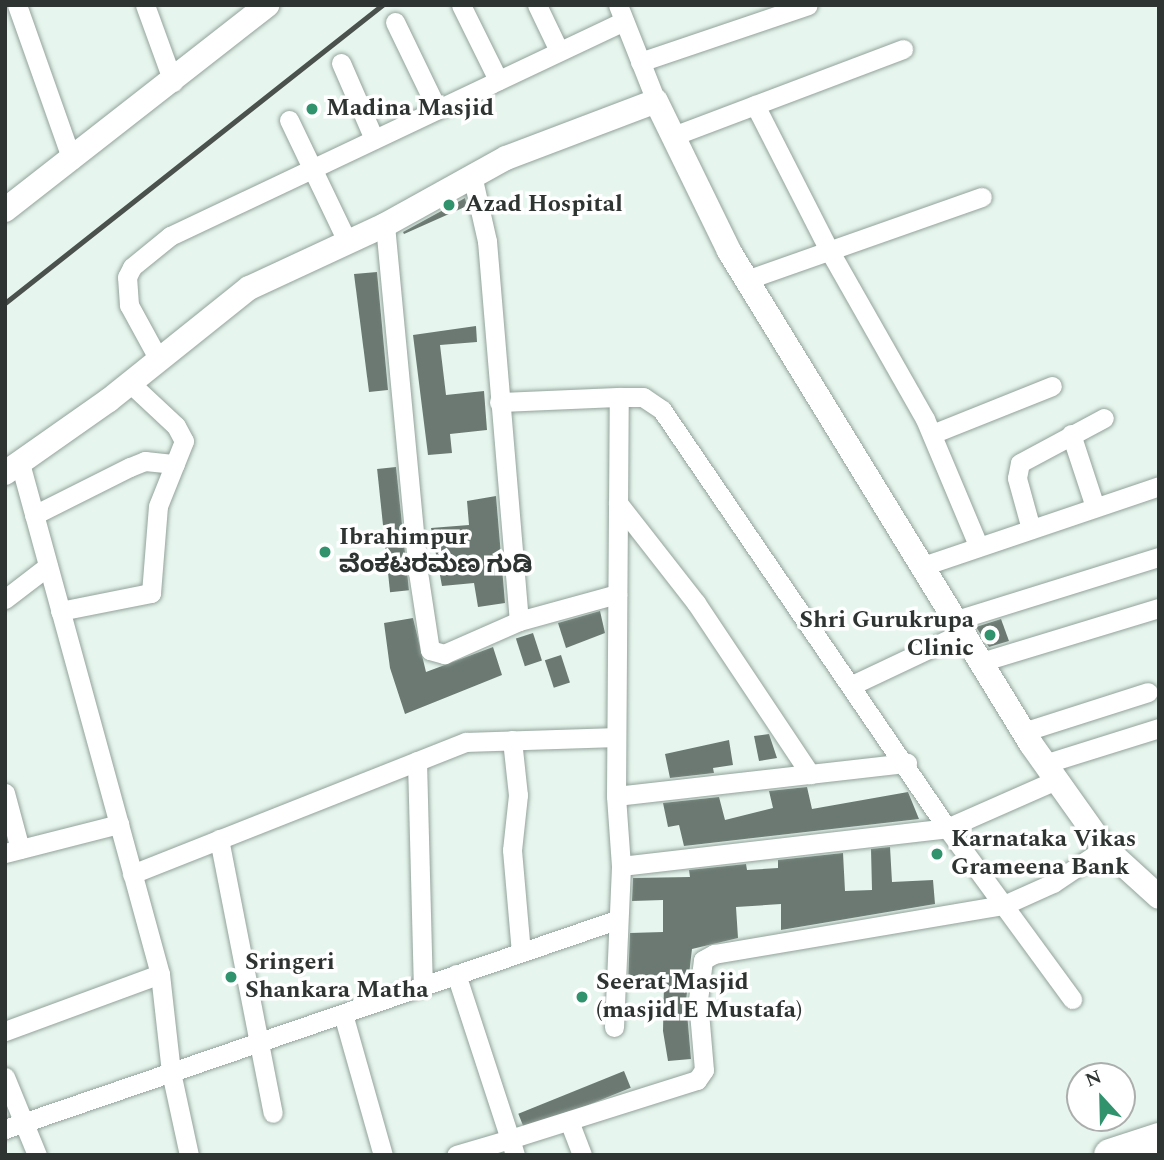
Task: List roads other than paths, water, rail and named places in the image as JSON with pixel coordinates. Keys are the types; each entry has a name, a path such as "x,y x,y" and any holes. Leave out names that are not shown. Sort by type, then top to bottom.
{"highway":[{"path":"1110,1155 1159,1139"}],"street":[{"path":"17,5 72,160"},
{"path":"145,5 173,82"},
{"path":"5,210 173,82 267,5"},
{"path":"461,5 498,80"},
{"path":"537,5 559,51"},
{"path":"640,62 808,5"},
{"path":"159,360 129,305 127,277 132,267 170,236 559,51 621,13 656,101 746,280 920,567 1023,732 1105,848 1159,897"},
{"path":"395,22 437,109"},
{"path":"673,136 902,48"},
{"path":"341,63 374,139"},
{"path":"189,1155 171,1072 160,974 34,515 13,468 130,383 249,288 386,225 506,158 656,101"},
{"path":"755,105 829,250 932,434 978,545"},
{"path":"289,120 347,241"},
{"path":"472,176 487,241 519,621"},
{"path":"746,280 982,197"},
{"path":"386,225 418,572 430,650 444,654 519,621 617,594"},
{"path":"60,611 151,593 159,506 184,441 180,431 130,383"},
{"path":"932,434 1052,386"},
{"path":"614,1027 616,920 621,866 616,796 618,397"},
{"path":"499,402 643,397 662,410 907,763 947,828 1072,999"},
{"path":"1031,529 1018,468 1025,457 1104,418"},
{"path":"1071,434 1095,507"},
{"path":"34,515 145,461 174,464"},
{"path":"920,567 978,545 1159,486"},
{"path":"618,503 696,603 810,774"},
{"path":"852,685 958,627 1159,557"},
{"path":"5,599 48,566"},
{"path":"981,662 1159,608"},
{"path":"1023,732 1148,692"},
{"path":"621,866 947,828 1050,772 1159,728"},
{"path":"132,874 466,742 616,737"},
{"path":"512,740 518,795 512,850 521,952"},
{"path":"417,761 423,986"},
{"path":"616,796 907,763"},
{"path":"5,793 13,851 119,824"},
{"path":"219,839 273,1112"},
{"path":"456,1155 513,1147 569,1121 691,1083 701,1075 699,969 703,960 714,954 1004,905 1053,883 1105,848"},
{"path":"5,1129 616,920"},
{"path":"5,1031 160,974"},
{"path":"456,974 513,1147"},
{"path":"343,1013 383,1155"},
{"path":"5,1077 37,1155"},
{"path":"569,1121 582,1155"}],"railway":[{"path":"5,303 382,5"}],"place":[{"name":"Madina Masjid","path":"312,109"},
{"name":"Azad Hospital","path":"449,205"},
{"name":"Ibrahimpur ವೆಂಕಟರಮಣ ಗುಡಿ","path":"325,552"},
{"name":"Shri Gurukrupa Clinic","path":"990,635"},
{"name":"Karnataka Vikas Grameena Bank","path":"937,854"},
{"name":"Sringeri Shankara Matha","path":"231,977"},
{"name":"Seerat Masjid (masjid E Mustafa)","path":"582,997"}]}
